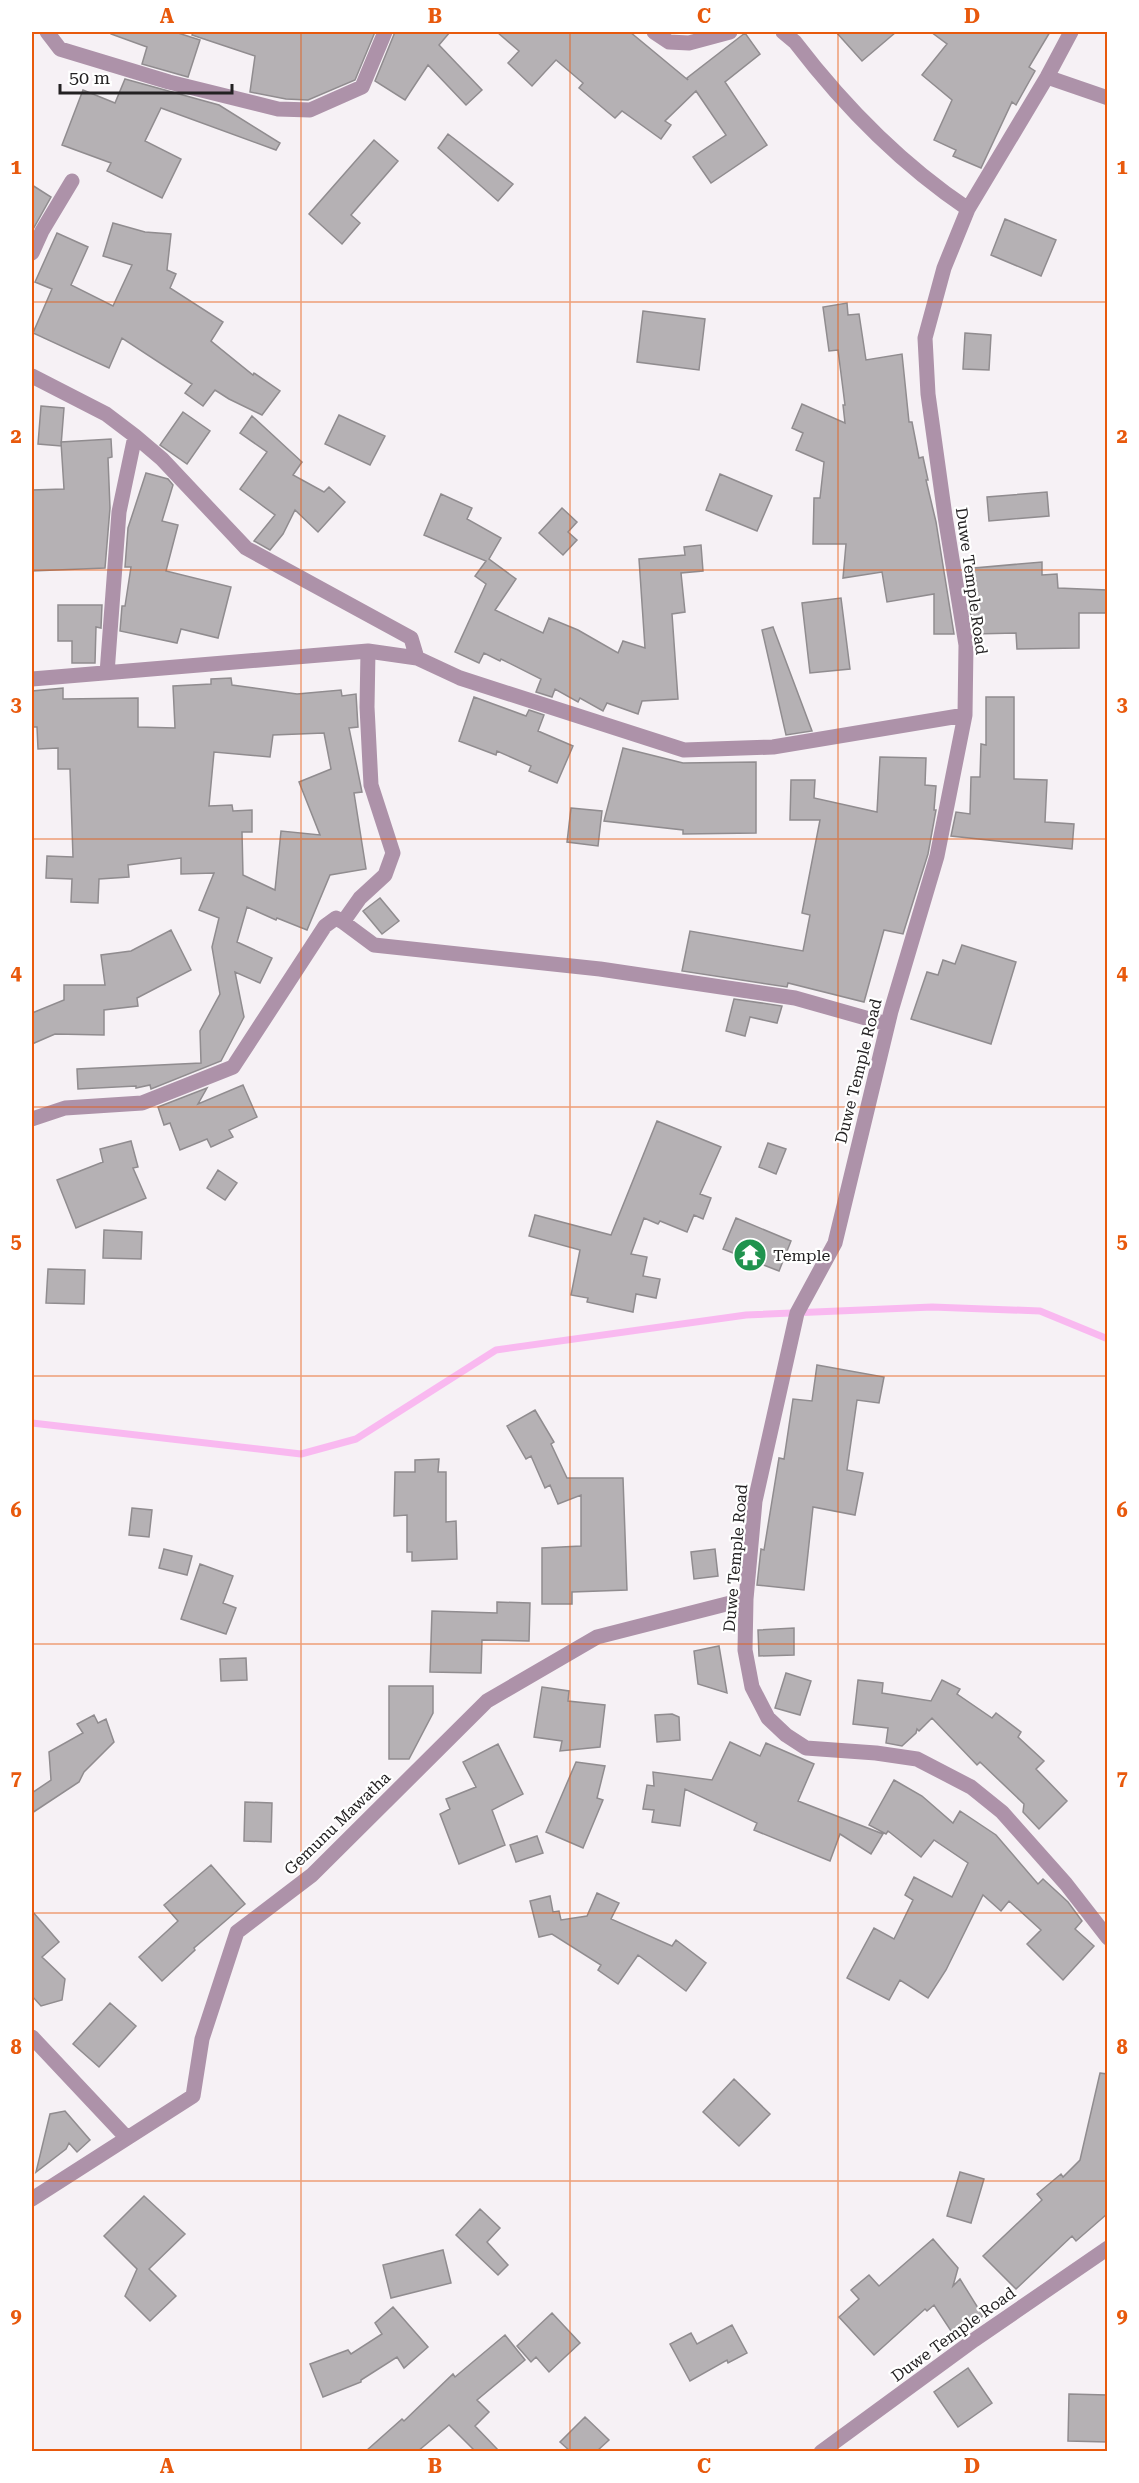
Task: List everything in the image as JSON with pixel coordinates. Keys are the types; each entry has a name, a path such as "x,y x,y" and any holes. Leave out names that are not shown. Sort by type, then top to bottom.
{"street":[{"path":"47,32 60,49 169,82 278,109 310,110 362,87 385,32"},
{"path":"654,32 669,42 689,43 730,32"},
{"path":"783,32 795,42 866,125 937,188 968,209"},
{"name":"Duwe Temple Road","path":"1071,32 1047,77 968,209 944,268 925,338 929,405 966,645 965,715 937,856 887,1024 835,1243 797,1313 755,1502 746,1599 745,1650 752,1687 768,1718 786,1735 806,1748 876,1753 917,1759 971,1787 1002,1812 1066,1884 1107,1938"},
{"path":"1047,77 1107,98"},
{"path":"32,254 42,231 72,181"},
{"path":"32,376 106,414 162,459 246,548 411,638 417,658"},
{"path":"107,673 119,512 135,436"},
{"path":"32,679 368,651 417,658 460,678 684,750 773,747 965,715"},
{"path":"343,922 360,898 385,875 393,853 371,785 367,707 368,651"},
{"path":"32,1119 65,1108 142,1103 233,1067 325,926 336,918 374,945 600,969 783,997 887,1024"},
{"name":"Gemunu Mawatha","path":"32,2199 193,2096 202,2039 237,1932 312,1875 487,1701 597,1637 746,1599"},
{"path":"32,2037 127,2138"},
{"name":"Duwe Temple Road","path":"821,2451 974,2340 1107,2248"}],"building":[{"path":"111,32 175,32 200,40 188,77 142,64 147,47 111,34"},
{"path":"193,32 375,32 355,80 308,100 286,99 250,92 255,56 192,35"},
{"path":"395,32 450,32 439,45 482,90 466,105 428,65 405,100 375,81"},
{"path":"497,32 630,32 688,80 687,78 745,33 760,54 725,82 767,145 711,183 693,157 726,135 696,91 665,121 671,125 661,139 622,111 615,118 579,88 583,83 556,60 532,86 508,63 519,51"},
{"path":"836,32 896,32 862,61"},
{"path":"931,32 1050,32 1029,67 1035,71 1016,105 1012,102 981,168 953,156 956,150 934,140 952,100 922,75 947,44"},
{"path":"125,79 219,105 280,143 276,150 161,108 145,141 181,159 162,198 107,171 111,163 62,145 83,90 115,103"},
{"path":"448,134 513,184 498,201 438,148"},
{"path":"374,140 398,161 351,215 360,223 342,244 309,214"},
{"path":"32,185 51,197 32,231"},
{"path":"1005,219 1056,240 1041,276 991,255"},
{"path":"113,223 145,232 171,234 167,270 176,274 170,288 223,322 211,341 253,375 254,373 280,391 262,415 215,390 203,406 185,393 192,384 122,338 109,368 33,333 52,289 35,282 57,233 88,247 71,285 113,306 132,265 103,256"},
{"path":"847,303 848,315 859,314 866,360 902,354 909,422 912,422 919,458 923,457 928,480 926,480 936,522 954,634 934,634 934,594 887,602 882,572 843,578 846,544 813,544 814,498 820,498 824,462 796,450 803,433 792,428 802,404 845,423 838,350 829,351 823,307"},
{"path":"643,311 705,319 699,370 637,362"},
{"path":"965,333 991,335 989,370 963,369"},
{"path":"41,406 64,408 61,446 38,444"},
{"path":"183,412 210,431 187,464 160,445"},
{"path":"339,415 385,436 370,465 325,444"},
{"path":"252,416 302,462 293,475 324,492 329,487 345,502 318,532 295,510 283,534 270,550 254,541 275,515 240,489 267,452 240,433"},
{"path":"111,439 112,457 108,458 110,508 105,568 32,571 32,490 64,489 61,442"},
{"path":"146,473 168,479 173,485 162,521 178,525 166,571 231,587 218,638 181,629 177,643 120,631 122,606 125,606 131,567 125,567 128,528"},
{"path":"720,474 772,496 757,531 706,510"},
{"path":"1047,492 1049,516 989,521 987,497"},
{"path":"441,494 472,508 467,519 501,538 489,559 516,579 495,610 543,633 549,618 578,630 618,653 623,641 645,648 639,559 685,555 684,547 701,545 703,571 681,573 685,612 672,614 678,699 642,701 638,714 607,703 603,711 580,698 578,702 555,689 552,697 536,692 541,679 501,659 500,661 484,653 479,663 455,652 486,584 475,576 486,561 424,535"},
{"path":"562,508 577,522 568,532 577,540 563,555 539,533"},
{"path":"1042,562 1042,575 1057,574 1058,588 1107,590 1106,613 1079,613 1079,648 1017,649 1016,633 974,634 963,569"},
{"path":"841,598 850,669 810,673 802,603"},
{"path":"58,605 102,605 101,628 96,627 95,663 72,663 72,641 58,641"},
{"path":"773,627 812,731 786,735 762,630"},
{"path":"231,678 232,685 297,694 341,690 342,696 356,694 358,727 349,728 362,792 354,793 366,869 330,875 307,930 247,907 237,942 272,958 260,983 235,972 244,1017 221,1061 151,1089 150,1085 136,1088 136,1086 78,1089 77,1069 201,1063 200,1031 220,994 212,947 219,918 199,910 214,873 181,874 181,858 128,865 129,877 99,879 98,903 71,902 72,879 46,878 47,856 73,857 70,769 58,769 58,748 38,749 37,727 32,727 32,691 63,688 63,699 138,698 138,727 175,728 173,686 211,684 211,679","holes":["324,733 331,769 299,782 320,835 281,831 275,890 243,875 242,832 252,832 252,810 233,811 232,805 209,806 214,752 270,757 273,735"]},
{"path":"474,697 526,716 529,710 544,715 538,731 573,746 557,783 529,771 531,766 497,751 496,755 459,741"},
{"path":"986,697 1014,697 1014,779 1047,780 1045,822 1074,824 1072,849 951,836 956,812 970,814 971,777 980,777 981,744 986,745"},
{"path":"623,748 683,763 756,762 756,833 683,834 683,830 604,821"},
{"path":"880,757 926,758 925,785 936,786 934,810 936,810 928,854 903,934 884,930 864,1002 788,983 787,987 682,971 690,931 803,951 810,915 802,913 820,820 790,820 791,780 815,780 814,798 877,812"},
{"path":"571,808 602,811 598,846 567,842"},
{"path":"380,898 399,921 382,934 363,911"},
{"path":"171,930 191,970 137,998 138,1006 104,1010 104,1035 55,1034 32,1044 32,1013 64,1000 64,985 105,985 101,955 131,951"},
{"path":"962,945 1016,962 991,1044 911,1019 927,972 938,975 943,960 955,964"},
{"path":"734,999 782,1006 777,1023 750,1017 745,1036 726,1031"},
{"path":"243,1085 257,1117 229,1130 233,1137 211,1147 207,1139 180,1150 170,1123 164,1125 158,1107 207,1088 198,1104"},
{"path":"657,1121 721,1147 700,1194 711,1198 703,1219 694,1215 687,1232 660,1221 658,1224 644,1218 631,1254 647,1257 643,1276 660,1279 656,1298 636,1294 633,1312 587,1302 588,1298 571,1295 580,1250 529,1236 535,1215 611,1235"},
{"path":"131,1141 138,1167 133,1168 146,1198 76,1228 57,1180 103,1162 100,1149"},
{"path":"768,1143 786,1149 776,1174 759,1167"},
{"path":"218,1170 237,1183 225,1200 207,1188"},
{"path":"736,1218 791,1241 779,1271 723,1249"},
{"path":"104,1230 142,1232 141,1259 103,1258"},
{"path":"48,1269 85,1270 84,1304 46,1303"},
{"path":"817,1365 884,1377 879,1403 857,1400 847,1470 863,1473 855,1515 813,1507 804,1590 757,1585 761,1549 764,1550 779,1458 784,1459 793,1399 812,1401"},
{"path":"535,1410 554,1442 551,1444 567,1478 623,1478 627,1590 572,1592 572,1604 542,1604 542,1548 581,1546 581,1495 558,1504 550,1485 545,1488 531,1456 526,1459 507,1426"},
{"path":"439,1459 438,1472 446,1472 446,1522 456,1521 457,1559 412,1561 412,1552 407,1552 407,1515 394,1516 395,1472 415,1472 415,1460"},
{"path":"132,1508 152,1510 149,1537 129,1535"},
{"path":"164,1549 192,1556 187,1575 159,1568"},
{"path":"715,1549 718,1576 694,1579 691,1552"},
{"path":"200,1564 233,1576 223,1603 236,1608 226,1634 181,1619"},
{"path":"497,1602 530,1603 529,1641 482,1640 481,1673 430,1672 432,1611 497,1613"},
{"path":"794,1628 794,1655 759,1656 758,1630"},
{"path":"719,1646 727,1693 698,1684 694,1651"},
{"path":"246,1658 247,1680 221,1681 220,1659"},
{"path":"786,1673 811,1681 800,1715 775,1708"},
{"path":"858,1680 883,1683 882,1693 931,1701 942,1680 960,1689 957,1694 992,1718 996,1713 1021,1732 1018,1737 1044,1761 1036,1769 1067,1801 1039,1829 1023,1812 1024,1804 980,1762 977,1765 932,1718 919,1731 917,1729 916,1733 902,1746 886,1743 888,1728 853,1724"},
{"path":"389,1686 433,1686 433,1713 409,1759 389,1759"},
{"path":"542,1687 569,1691 568,1701 605,1705 600,1747 560,1751 562,1741 534,1737"},
{"path":"672,1714 679,1717 680,1740 657,1742 655,1715"},
{"path":"94,1715 98,1723 106,1719 114,1742 84,1772 79,1782 32,1813 32,1793 51,1780 49,1752 83,1733 77,1724"},
{"path":"730,1742 760,1756 766,1743 814,1764 798,1801 883,1834 871,1854 840,1834 830,1861 754,1830 757,1823 685,1789 680,1826 652,1822 654,1810 643,1809 647,1785 654,1786 653,1772 712,1780"},
{"path":"498,1744 523,1794 492,1810 505,1845 459,1864 440,1814 450,1809 446,1799 476,1787 463,1762"},
{"path":"576,1762 605,1766 597,1798 603,1800 583,1848 546,1832"},
{"path":"894,1780 922,1796 953,1823 960,1811 996,1835 1038,1884 1043,1879 1068,1902 1082,1921 1075,1929 1094,1946 1063,1980 1027,1944 1041,1930 1009,1901 1001,1911 983,1895 946,1970 928,1998 900,1980 889,2000 847,1978 874,1928 894,1939 913,1900 905,1895 914,1877 952,1897 968,1863 934,1840 921,1857 888,1831 886,1834 869,1825"},
{"path":"245,1802 272,1803 271,1842 244,1841"},
{"path":"537,1836 543,1853 516,1862 510,1845"},
{"path":"211,1865 245,1904 194,1948 195,1950 162,1981 139,1957 178,1921 164,1905"},
{"path":"597,1893 619,1903 611,1919 672,1946 676,1940 706,1963 686,1991 638,1955 618,1984 598,1970 601,1965 552,1934 539,1937 530,1901 550,1896 553,1912 559,1911 561,1920 587,1916"},
{"path":"32,1911 59,1942 42,1957 65,1979 62,2000 41,2006 32,1996"},
{"path":"110,2003 136,2026 99,2067 73,2044"},
{"path":"1100,2073 1107,2074 1107,2214 1076,2241 1072,2236 1016,2289 983,2256 1042,2200 1037,2194 1061,2174 1063,2177 1080,2160"},
{"path":"734,2079 770,2114 739,2146 703,2112"},
{"path":"65,2111 90,2140 77,2152 69,2143 66,2149 36,2172 50,2114"},
{"path":"960,2172 984,2179 971,2223 947,2216"},
{"path":"144,2196 185,2234 149,2269 176,2296 150,2321 125,2296 137,2269 104,2236"},
{"path":"480,2209 500,2228 487,2242 508,2265 498,2275 456,2235"},
{"path":"933,2239 958,2268 953,2286 960,2279 983,2316 953,2334 934,2305 927,2311 925,2309 874,2355 839,2317 859,2299 851,2290 869,2275 879,2286"},
{"path":"443,2250 451,2283 391,2298 383,2265"},
{"path":"393,2307 428,2347 404,2368 397,2357 361,2382 323,2397 310,2364 348,2350 351,2354 382,2334 375,2323"},
{"path":"552,2313 580,2343 549,2372 536,2357 531,2362 517,2346"},
{"path":"732,2325 747,2353 728,2363 727,2360 690,2381 670,2344 691,2333 697,2344"},
{"path":"505,2335 525,2360 477,2400 489,2412 475,2426 499,2451 475,2451 449,2425 418,2451 366,2451 402,2419 404,2421 453,2374 455,2377"},
{"path":"968,2368 992,2403 958,2427 934,2392"},
{"path":"1069,2394 1107,2395 1107,2442 1068,2441"},
{"path":"585,2417 609,2440 597,2451 570,2451 560,2442"}],"waterway":[{"path":"32,1423 301,1454 356,1439 496,1350 746,1315 932,1307 1040,1311 1108,1339"}],"place":[{"name":"Temple","path":"750,1255"}]}
